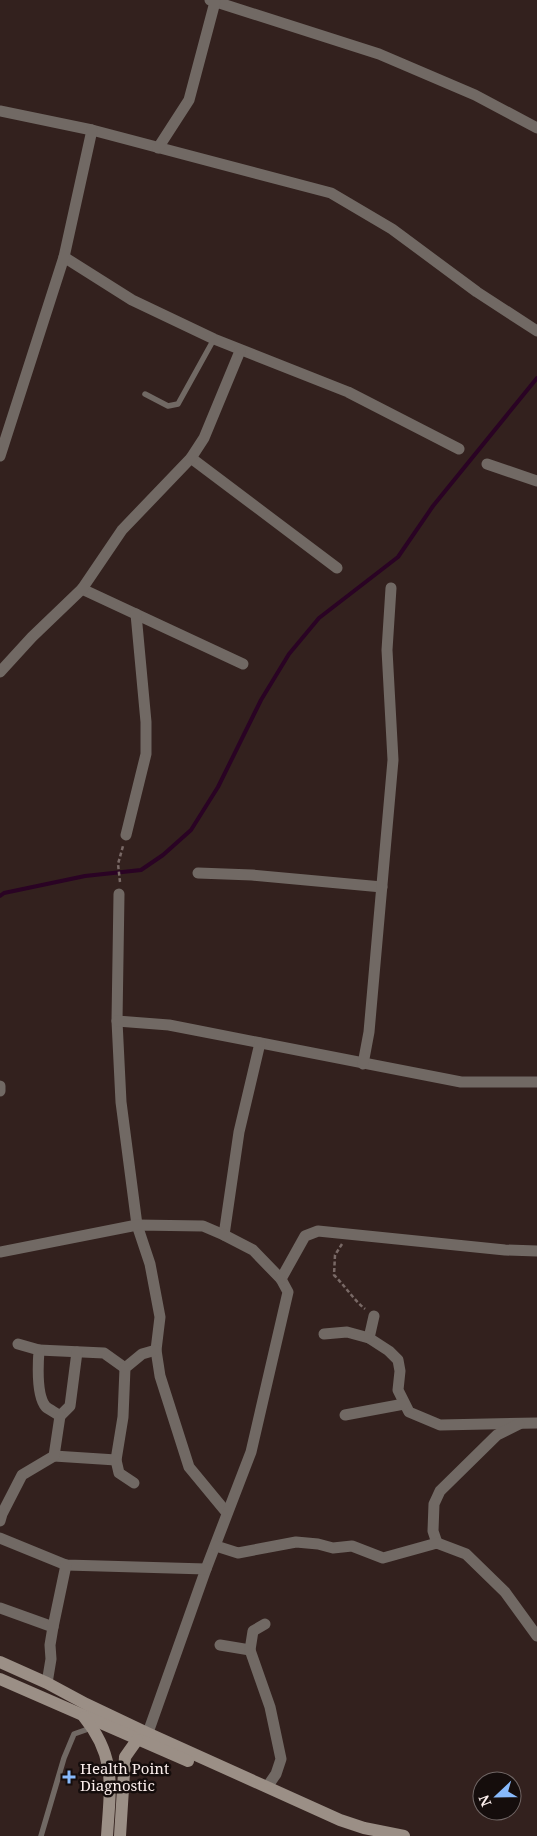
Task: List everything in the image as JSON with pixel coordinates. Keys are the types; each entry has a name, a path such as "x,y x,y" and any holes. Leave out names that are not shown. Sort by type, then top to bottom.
{"main road":[{"path":"0,1662 47,1683 143,1738 337,1825 377,1836"},
{"path":"0,1679 82,1715 123,1725"},
{"path":"82,1715 92,1727 104,1750 110,1770 107,1836"},
{"path":"104,1750 123,1725"},
{"path":"120,1836 125,1756 123,1725"},
{"path":"125,1756 143,1738"},
{"path":"143,1738 267,1787 340,1820 364,1828 404,1836"}],"street":[{"path":"158,148 189,100 212,1 379,54 475,95 535,127 537,114"},
{"path":"0,111 92,130 331,193 392,229 477,292 537,331"},
{"path":"0,456 64,257 92,130"},
{"path":"64,257 132,300 240,351 348,392 459,449"},
{"path":"0,672 32,637 82,589 122,530 191,458 204,438 240,351"},
{"path":"191,458 337,568"},
{"path":"487,464 537,481"},
{"path":"363,1064 370,1032 393,760 387,650 391,588"},
{"path":"82,589 243,664"},
{"path":"126,835 146,754 146,722 136,614"},
{"path":"198,873 252,875 382,887"},
{"path":"119,894 117,1021 121,1102 137,1225 150,1264 160,1317 156,1350 160,1376 189,1467 227,1513"},
{"path":"117,1021 168,1025 461,1082 537,1082"},
{"path":"224,1235 239,1132 260,1043"},
{"path":"0,1086 0,1091"},
{"path":"0,1252 137,1225 203,1226 253,1250 280,1279 288,1292 251,1452 143,1738"},
{"path":"280,1279 305,1236 318,1231 505,1250 537,1251"},
{"path":"369,1338 374,1316"},
{"path":"324,1334 348,1332 369,1338 389,1351 398,1360 400,1371 398,1390 409,1412 440,1425 537,1423"},
{"path":"18,1344 39,1350 104,1353 125,1368"},
{"path":"39,1350 40,1390 45,1406 60,1416"},
{"path":"134,1483 119,1473 116,1460 123,1417 125,1368 142,1354 156,1350"},
{"path":"54,1456 60,1416 70,1406 77,1352"},
{"path":"345,1415 404,1404"},
{"path":"437,1543 433,1531 434,1504 440,1491 497,1436 522,1422"},
{"path":"0,1521 22,1475 54,1456 116,1460"},
{"path":"0,1538 66,1566 206,1569"},
{"path":"216,1546 238,1553 296,1542 318,1544 333,1548 352,1546 383,1558 437,1543 466,1554 505,1592 537,1636"},
{"path":"47,1683 51,1659 50,1645 66,1566"},
{"path":"0,1608 53,1627"},
{"path":"265,1624 253,1631 250,1650 270,1707 281,1759 276,1774 267,1787"},
{"path":"220,1645 250,1650"}],"lane":[{"path":"146,394 168,406 178,404 214,339"},
{"path":"41,1836 64,1758 74,1734 92,1727"}],"path":[{"path":"120,878 118,864 126,835"},
{"path":"348,1234 336,1255 334,1275 350,1292 356,1302 374,1316"}],"waterway":[{"path":"0,896 4,893 85,876 141,870 163,855 191,830 218,787 261,700 289,654 319,618 398,557 433,506 537,378"}],"place":[{"name":"Health Point Diagnostic","path":"69,1777"}]}
